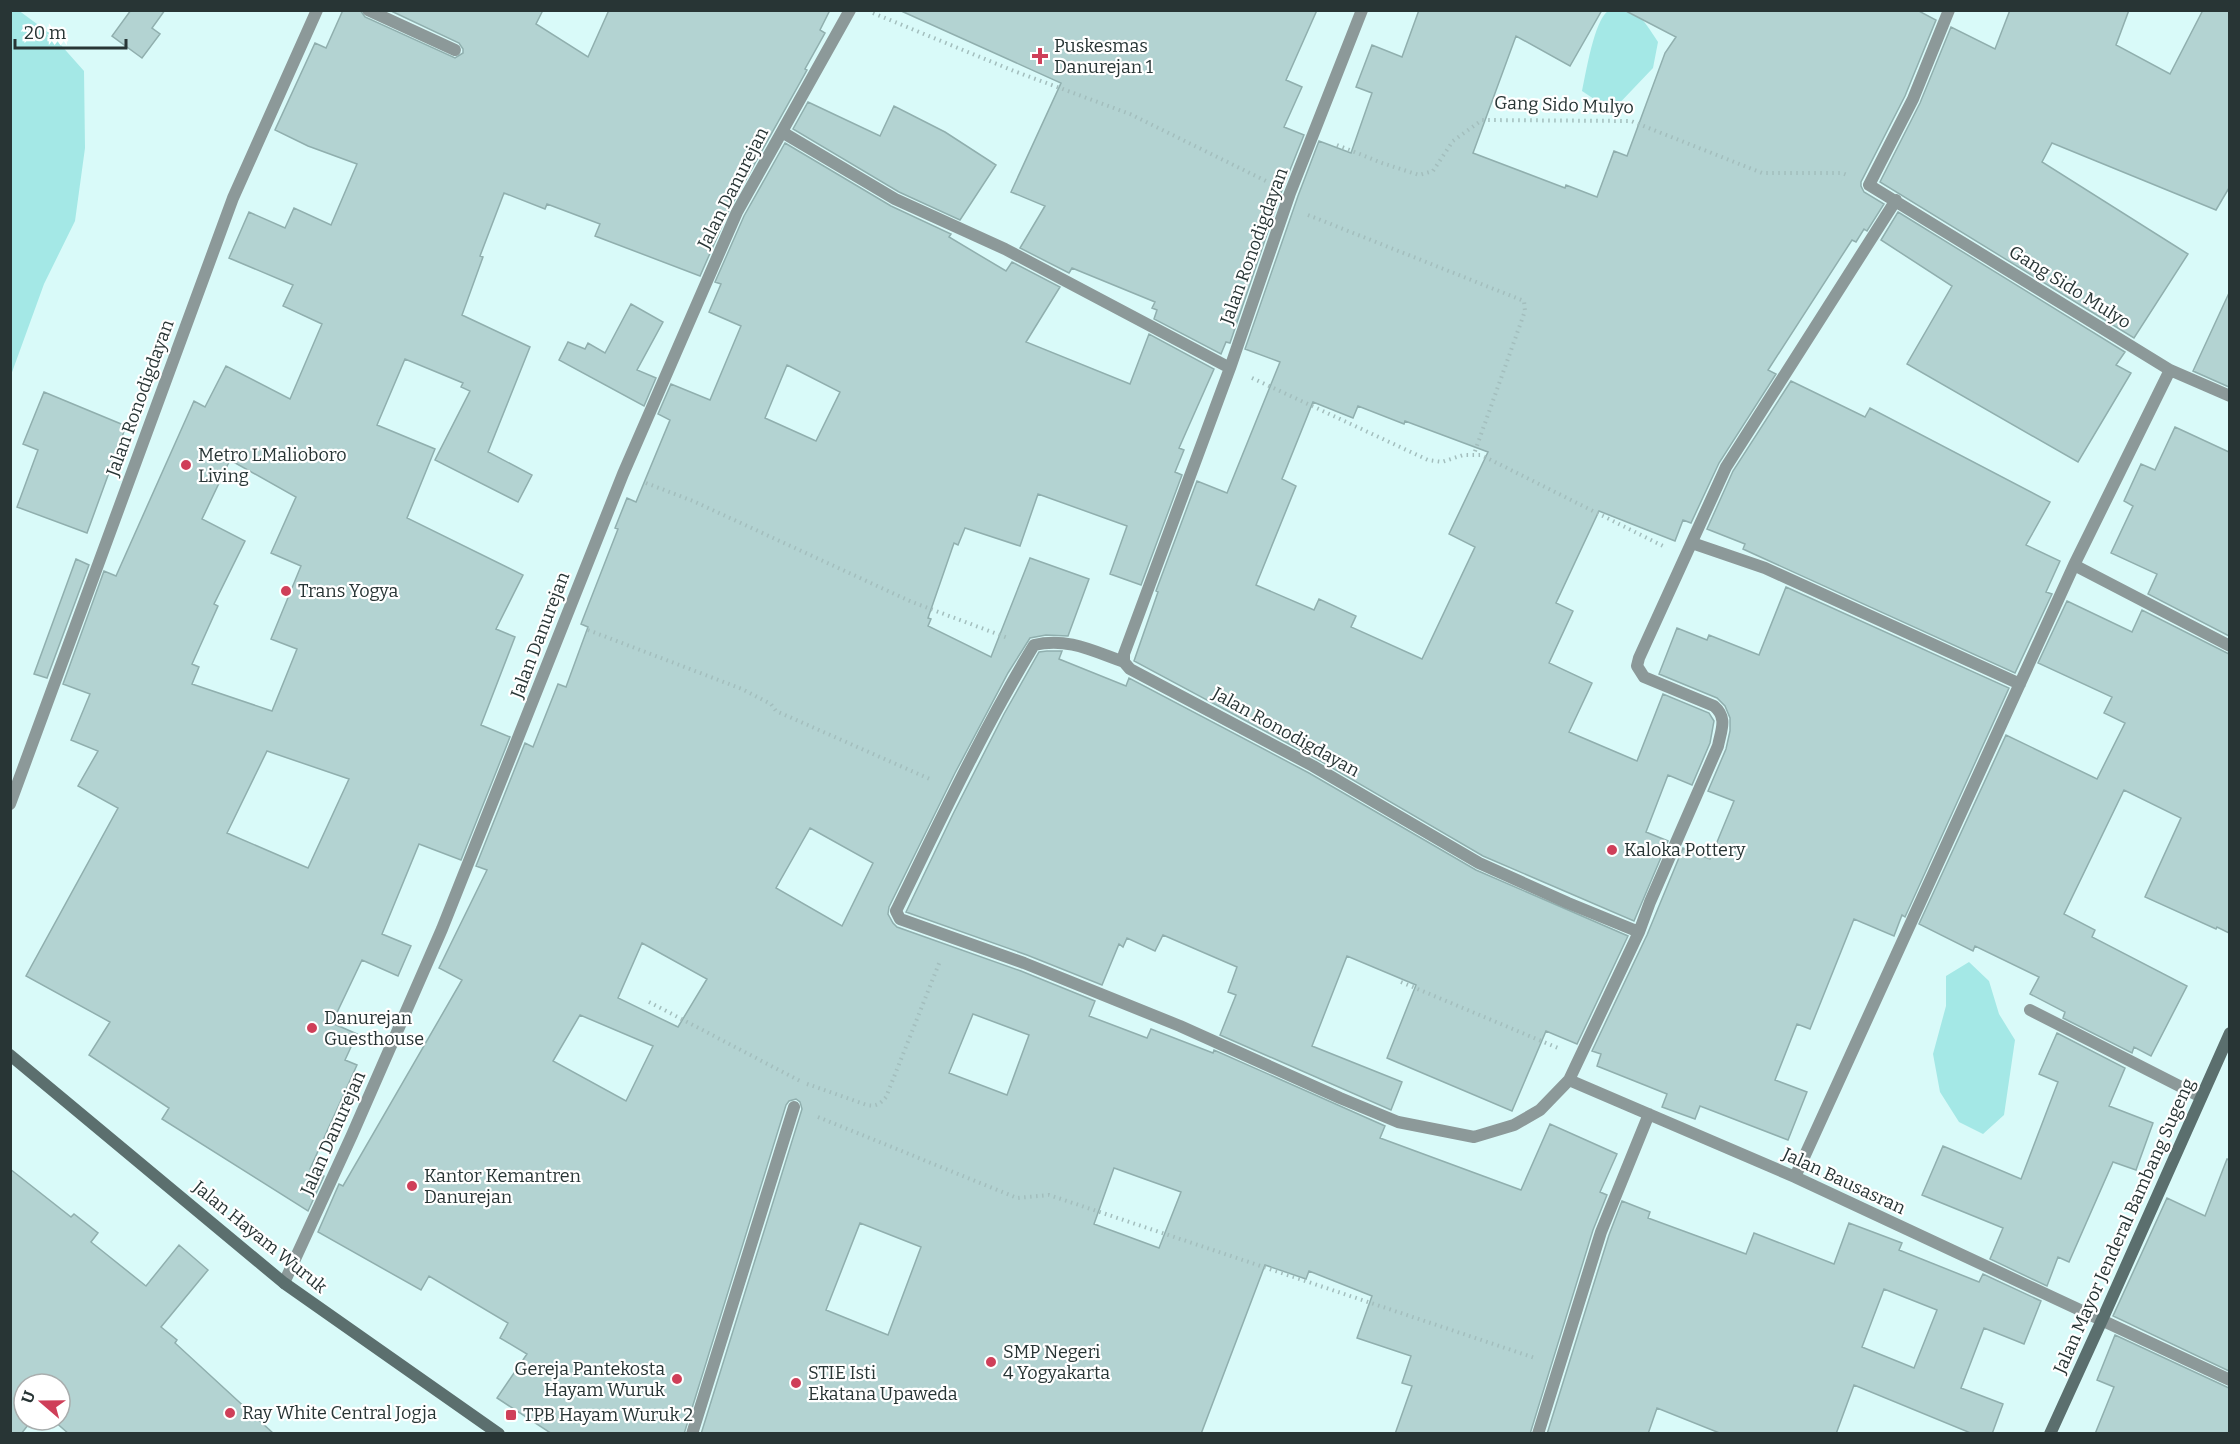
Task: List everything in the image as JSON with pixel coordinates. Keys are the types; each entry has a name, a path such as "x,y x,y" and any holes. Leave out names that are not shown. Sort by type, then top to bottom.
{"street":[{"name":"Jalan Ronodigdayan","path":"10,804 233,198 317,10"},
{"path":"368,10 455,50"},
{"name":"Jalan Danurejan","path":"284,1283 442,929 623,474 737,212 850,10"},
{"name":"Jalan Ronodigdayan","path":"1362,10 1290,193 1230,368 1124,654 1124,662 1130,669 1303,760 1479,862 1568,903 1639,932"},
{"path":"1869,185 1913,99 1949,10"},
{"path":"782,132 895,199 1005,249 1230,368"},
{"name":"Gang Sido Mulyo","path":"1869,185 2170,370 2229,396"},
{"path":"1124,662 1074,645 1051,640 1034,645 996,707 896,911 900,919 1024,963 1180,1026 1398,1122 1474,1137 1514,1125 1540,1110 1569,1080 1581,1058 1639,932 1718,746 1723,721 1721,712 1714,706 1644,677 1637,666 1639,658 1726,466 1896,200"},
{"path":"1795,1177 2074,565 2170,370"},
{"path":"1689,550 1765,568 2020,684"},
{"path":"2074,565 2229,646"},
{"path":"2030,1010 2201,1097"},
{"name":"Jalan Mayor Jenderal Bambang Sugeng","path":"2049,1434 2103,1320 2229,1033"},
{"name":"Jalan Hayam Wuruk","path":"10,1055 284,1283 499,1434"},
{"name":"Jalan Bausasran","path":"1569,1080 1795,1177 2229,1380"},
{"path":"692,1434 794,1107"},
{"path":"1538,1434 1601,1232 1649,1114"}],"path":[{"path":"867,10 1014,71 1130,114 1290,193"},
{"name":"Gang Sido Mulyo","path":"1314,136 1419,175 1433,171 1454,141 1482,120 1631,121 1762,173 1842,173 1869,185"},
{"path":"1285,207 1524,301 1525,311 1474,454"},
{"path":"1230,368 1428,460 1442,462 1463,455 1480,455 1689,550"},
{"path":"623,474 693,501 912,603 998,635 1034,645"},
{"path":"565,622 742,689 771,704 776,711 956,790"},
{"path":"649,1002 803,1083 873,1106 886,1097 949,938"},
{"path":"1401,982 1581,1058"},
{"path":"803,1083 794,1107 1017,1198 1049,1195 1559,1366"}],"shaded area":[{"path":"18,10 52,35 84,71 85,148 75,221 44,284 11,375 10,11"},
{"path":"1608,11 1627,12 1639,17 1658,42 1653,68 1612,111 1582,91 1595,36"},
{"path":"1969,962 1989,981 1999,1014 2015,1040 2004,1115 1983,1134 1959,1122 1940,1092 1933,1054 1946,1006 1946,976"}],"building":[{"path":"131,10 165,10 152,28 160,34 142,58 112,36"},
{"path":"343,10 360,10 365,17 455,58 463,53 459,43 389,10 543,10 536,24 588,57 609,10 830,10 820,30 825,33 805,69 807,70 730,208 700,276 595,236 600,224 547,204 545,209 504,193 480,256 483,257 462,315 530,347 488,452 532,475 518,502 435,460 470,391 461,387 463,383 405,359 377,425 435,449 407,518 523,575 496,629 515,637 481,725 510,737 461,860 419,844 382,934 411,946 398,976 362,960 332,1023 357,1034 345,1060 357,1065 310,1169 324,1176 308,1211 162,1119 169,1108 89,1055 110,1022 26,976 118,808 78,786 98,751 71,740 90,694 63,684 104,571 116,576 194,401 205,407 226,366 290,399 322,324 283,306 293,285 229,258 249,212 285,228 294,208 331,225 357,164 308,146 275,130 315,43 326,48","holes":["230,460 296,497 271,553 301,566 271,639 297,649 272,711 192,684 199,667 192,664 218,606 214,604 245,541 202,519","267,751 349,779 308,868 227,833"]},
{"path":"899,10 1317,10 1286,80 1302,87 1284,127 1304,135 1282,190 1230,343 1226,342 1221,354 1154,319 1157,310 1152,308 1155,302 1072,268 1069,273 1020,248 1045,206 1011,192 1061,83"},
{"path":"1419,10 1602,10 1570,66 1516,36 1473,153 1565,188 1566,185 1597,197 1614,151 1627,156 1665,53 1676,37 1624,10 1917,10 1936,20 1905,96 1861,182 1864,192 1884,204 1867,231 1864,229 1856,242 1852,240 1768,370 1776,374 1719,463 1691,523 1683,520 1675,541 1599,511 1556,603 1573,611 1549,663 1592,683 1569,732 1637,761 1663,694 1709,713 1714,721 1710,743 1692,785 1668,775 1646,832 1668,841 1634,921 1483,856 1317,759 1134,661 1158,592 1156,591 1197,481 1227,493 1280,362 1245,349 1319,141 1351,153 1372,93 1356,87 1372,45 1402,57","holes":["1313,402 1353,418 1358,406 1488,452 1449,534 1475,547 1422,659 1351,627 1356,616 1319,599 1314,610 1256,585 1296,486 1282,479"]},
{"path":"2010,10 2129,10 2116,45 2170,74 2203,10 2229,10 2229,188 2216,210 2052,143 2042,162 2188,254 2134,338 1880,182 1920,103 1951,27 1995,49"},
{"path":"808,102 880,136 894,106 945,132 996,165 960,220 899,192 793,129"},
{"path":"785,143 891,206 951,234 949,237 1006,271 1012,262 1060,287 1026,342 1130,384 1149,334 1214,369 1179,448 1184,450 1175,472 1182,475 1141,585 1110,574 1127,526 1038,494 1020,546 965,528 958,545 954,543 928,618 931,619 928,626 991,657 1030,558 1089,579 1068,636 1046,635 1030,638 1008,673 955,773 889,907 888,914 897,927 1021,971 1095,1001 1089,1016 1147,1038 1151,1029 1213,1053 1214,1050 1385,1126 1380,1138 1521,1190 1550,1124 1617,1154 1600,1192 1607,1195 1593,1230 1530,1434 1395,1434 1412,1386 1402,1383 1411,1356 1357,1338 1372,1296 1309,1271 1306,1279 1265,1265 1201,1434 701,1434 802,1109 800,1102 796,1099 789,1101 786,1105 684,1434 552,1434 497,1398 527,1354 500,1338 508,1323 429,1276 421,1290 318,1232 339,1184 343,1186 462,980 439,968 487,870 476,866 525,743 533,747 558,684 566,687 588,627 581,624 618,529 615,528 627,498 636,502 670,420 658,414 671,384 710,400 741,326 709,312 721,284 715,282 744,216","holes":["787,365 840,392 816,441 765,418","810,828 873,863 842,926 776,888","642,943 707,979 678,1027 618,998","973,1014 1029,1035 1007,1095 949,1073","580,1015 653,1046 626,1101 553,1061","1114,1168 1181,1192 1159,1248 1094,1224","860,1223 921,1247 888,1335 826,1310"]},
{"path":"1898,212 2125,352 2116,365 2131,373 2078,462 1907,364 1952,286 1881,240"},
{"path":"2229,293 2229,387 2193,371"},
{"path":"631,304 663,322 637,370 656,378 644,406 559,360 568,342 585,349 588,343 605,353"},
{"path":"1791,381 1865,417 1870,408 2050,502 2026,545 2060,561 2046,592 2052,594 2015,673 1743,549 1745,544 1707,529 1733,471"},
{"path":"44,392 126,426 87,533 17,507 38,450 23,444"},
{"path":"2175,427 2229,452 2229,636 2148,594 2157,574 2111,553 2133,506 2124,501 2141,464 2155,470"},
{"path":"76,559 89,565 47,678 34,674"},
{"path":"1786,587 2009,688 1905,917 1902,915 1894,936 1854,919 1810,1029 1797,1024 1775,1080 1807,1092 1788,1140 1700,1106 1695,1119 1662,1107 1667,1094 1597,1066 1601,1054 1592,1051 1647,935 1683,848 1710,859 1734,801 1708,791 1726,749 1730,731 1730,718 1725,706 1717,698 1659,674 1677,628 1707,640 1709,635 1759,655"},
{"path":"2067,601 2132,632 2142,610 2229,654 2229,933 2145,897 2181,818 2124,790 2064,914 2095,930 2092,937 2187,986 2151,1056 2134,1047 2132,1053 2063,1018 2065,1012 2030,994 2039,977 1975,946 1973,951 1919,924 2006,735 2097,779 2125,723 2104,713 2112,697 2038,663"},
{"path":"1062,651 1059,659 1126,686 1129,678 1309,773 1476,870 1628,936 1577,1044 1546,1031 1512,1111 1387,1058 1416,985 1347,956 1312,1046 1402,1082 1391,1110 1220,1035 1236,995 1228,992 1237,967 1163,935 1155,951 1127,938 1123,947 1119,944 1102,985 1027,955 906,912 1004,714 1039,652"},
{"path":"2057,1033 2125,1068 2109,1106 2153,1123 2136,1170 2113,1162 2069,1262 2058,1257 2047,1286 1990,1259 2003,1228 1922,1195 1943,1146 2021,1179 2058,1082 2039,1074"},
{"path":"2227,1159 2229,1160 2229,1371 2113,1316 2167,1198 2205,1216"},
{"path":"10,1169 71,1217 74,1214 98,1233 91,1242 146,1286 179,1245 208,1270 161,1327 177,1340 175,1343 274,1434 69,1434 67,1432 72,1432 72,1372 12,1372 12,1432 23,1432 10,1434"},
{"path":"1622,1201 1650,1212 1648,1218 1746,1254 1754,1233 1834,1264 1849,1223 1902,1243 1899,1250 1979,1282 1983,1274 2041,1301 2024,1344 1984,1328 1961,1388 2003,1404 1992,1434 1973,1434 1854,1385 1836,1434 1722,1434 1657,1408 1648,1434 1547,1434 1609,1235","holes":["1884,1289 1937,1310 1914,1368 1862,1347"]},
{"path":"2115,1335 2229,1388 2229,1434 2095,1434 2114,1387 2097,1380"}],"place":[{"name":"Puskesmas Danurejan 1","path":"1040,56"},
{"name":"Metro LMalioboro Living","path":"186,465"},
{"name":"Trans Yogya","path":"286,591"},
{"name":"Kaloka Pottery","path":"1612,850"},
{"name":"Danurejan Guesthouse","path":"312,1028"},
{"name":"Kantor Kemantren Danurejan","path":"412,1186"},
{"name":"SMP Negeri 4 Yogyakarta","path":"991,1362"},
{"name":"Gereja Pantekosta Hayam Wuruk","path":"677,1379"},
{"name":"STIE Isti Ekatana Upaweda","path":"796,1383"},
{"name":"Ray White Central Jogja","path":"230,1413"},
{"name":"TPB Hayam Wuruk 2","path":"511,1415"}]}
